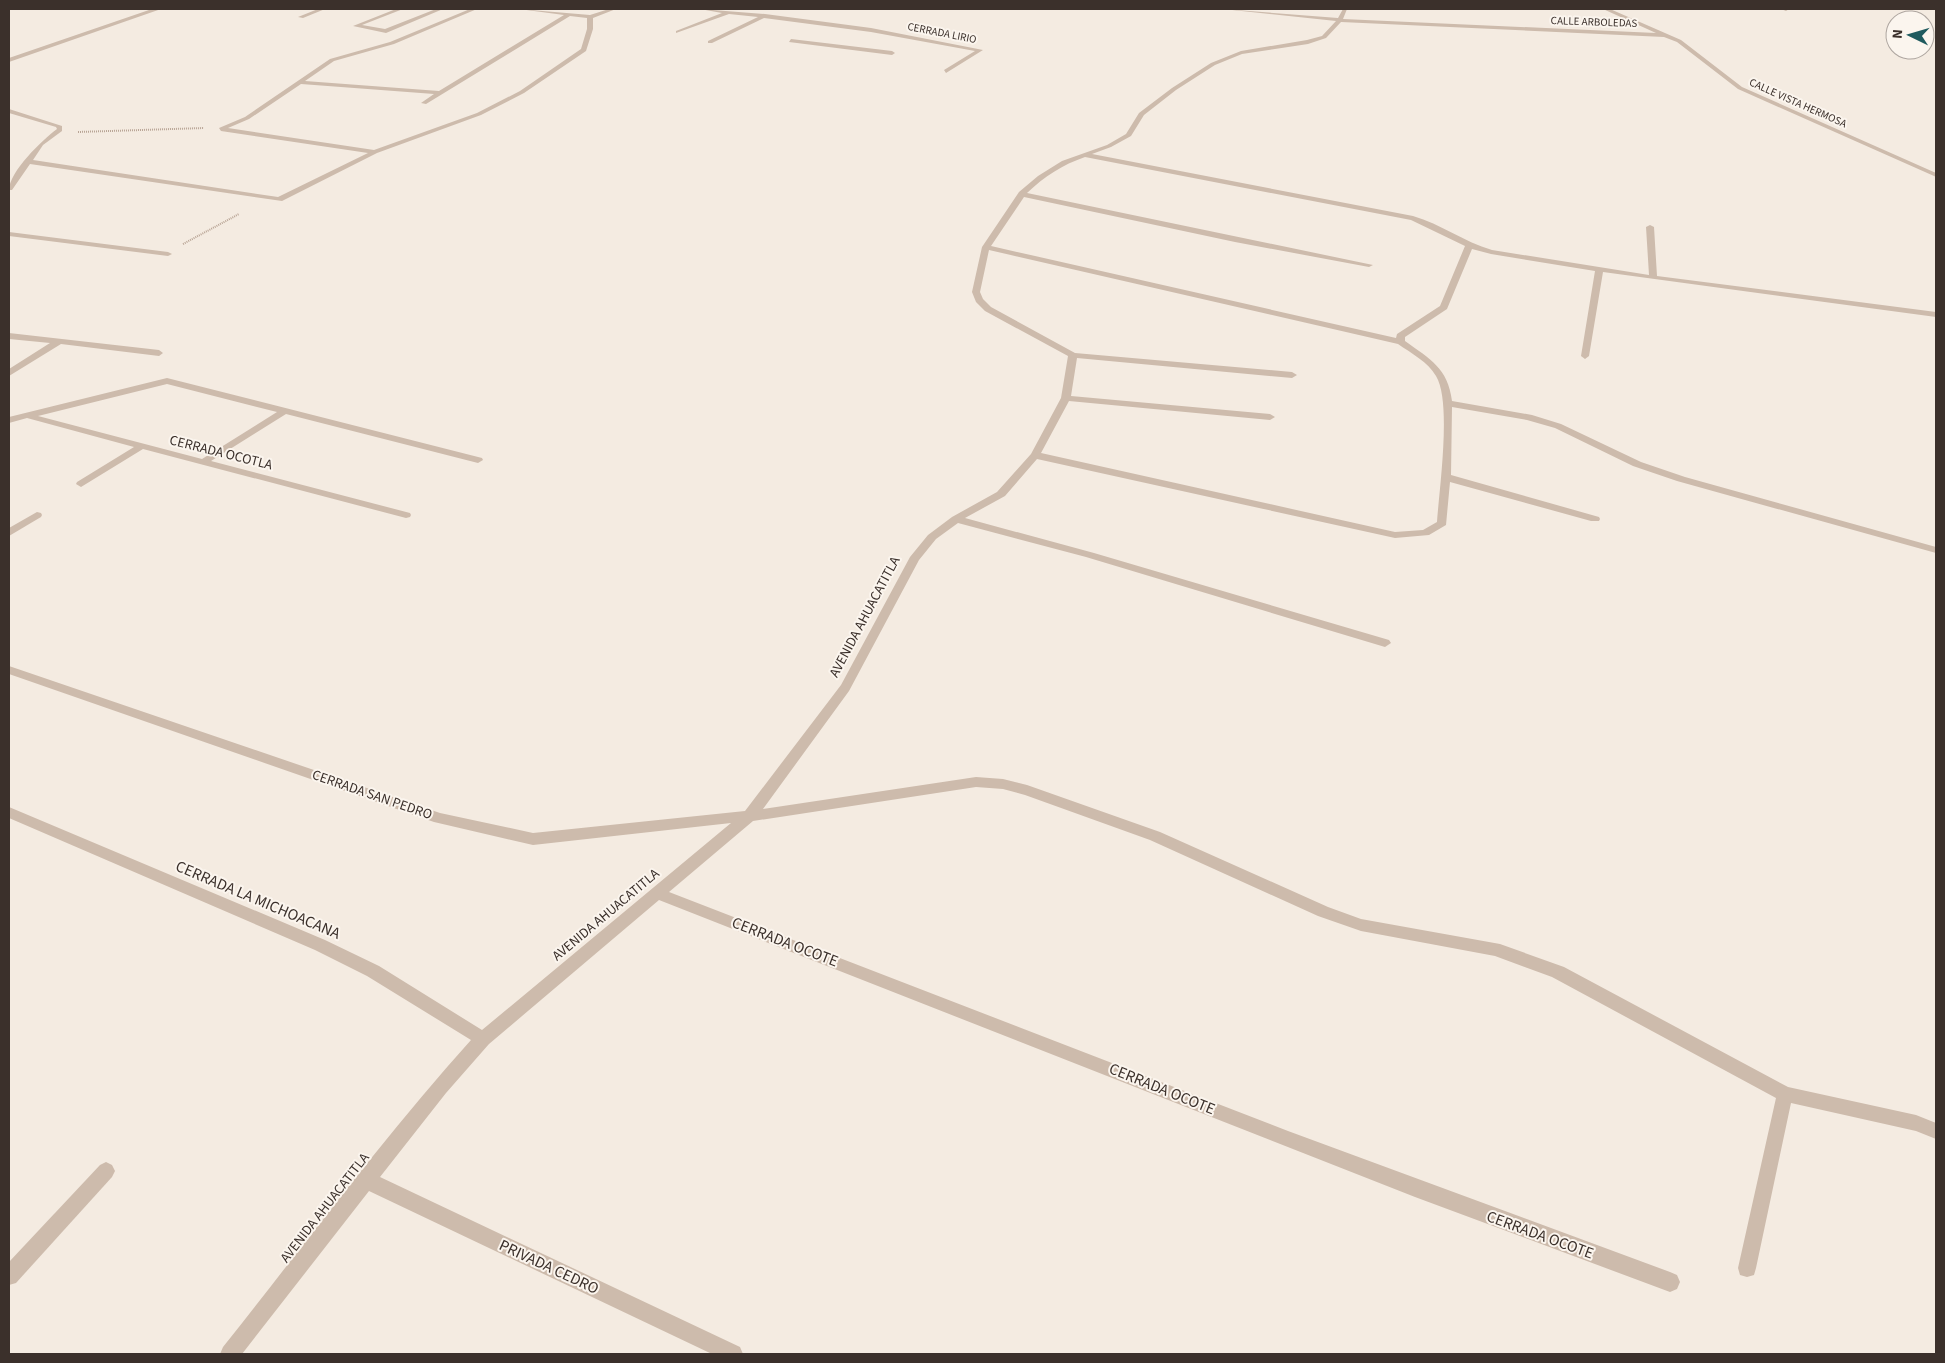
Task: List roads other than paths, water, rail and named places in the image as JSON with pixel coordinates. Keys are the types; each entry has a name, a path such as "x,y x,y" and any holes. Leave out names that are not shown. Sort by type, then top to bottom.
{"street":[{"path":"9,60 158,10 149,9"},
{"path":"302,17 322,9"},
{"path":"400,9 356,26 386,30 440,9"},
{"path":"375,152 221,129 247,118 297,82 332,60 392,43 474,9"},
{"path":"521,9 590,17 613,9"},
{"name":"CERRADA LIRIO","path":"703,9 894,34 980,50 946,71"},
{"name":"CALLE ARBOLEDAS","path":"1224,9 1340,20 1667,35"},
{"path":"1292,375 1073,355 988,309 979,300 976,284 986,247 1022,194 1052,169 1084,154 1109,146 1129,135 1141,114 1174,88 1213,64 1241,53 1308,42 1324,37 1340,20 1345,9"},
{"name":"CALLE VISTA HERMOSA","path":"1606,9 1679,41 1740,88 1936,175"},
{"path":"678,32 730,12"},
{"path":"424,103 568,15"},
{"path":"710,42 765,16"},
{"path":"27,161 279,199 308,187 375,152 479,114 522,92 584,50 590,29 590,17"},
{"name":"CERRADA LIRIO","path":"879,41 894,34"},
{"path":"791,41 864,48 892,53"},
{"path":"864,48 872,44"},
{"path":"297,82 440,93"},
{"path":"9,111 59,126 60,130 42,144 27,161 9,188"},
{"path":"1084,154 1413,218 1434,226 1469,246 1599,270 1936,314"},
{"path":"1022,194 1216,236 1369,265"},
{"path":"1650,227 1654,278"},
{"path":"9,234 168,254"},
{"path":"1400,342 1400,336 1405,331 1444,307 1469,246"},
{"path":"986,247 1400,342 1438,372 1444,381 1448,403 1442,523 1426,533 1395,535 1035,455"},
{"path":"1585,356 1599,270"},
{"path":"9,336 159,353"},
{"path":"9,373 60,342"},
{"name":"AVENIDA AHUACATITLA","path":"230,1354 446,1080 483,1039 750,816 820,725 862,660 914,559 932,537 956,519 1000,494 1035,455 1066,398 1073,355"},
{"path":"9,420 133,391 167,381 478,460"},
{"path":"1066,398 1270,417"},
{"path":"1448,403 1529,416 1558,426 1637,464 1681,479 1936,550"},
{"path":"203,462 285,411"},
{"name":"CERRADA OCOTLA","path":"30,416 406,514"},
{"path":"80,484 142,446"},
{"path":"1445,477 1595,519"},
{"path":"9,533 37,516"},
{"path":"956,519 1090,555 1385,643"},
{"name":"CERRADA SAN PEDRO","path":"9,670 439,818 533,839 750,816 976,782 1003,784 1027,790 1155,836 1323,912 1361,925 1495,949 1558,972 1785,1094 1916,1123 1936,1131"},
{"name":"CERRADA LA MICHOACANA","path":"9,812 320,946 373,971 483,1039"},
{"name":"CERRADA OCOTE","path":"656,893 870,974 1483,1215 1670,1282"},
{"path":"1747,1268 1785,1094"},
{"path":"9,1276 106,1171"},
{"name":"PRIVADA CEDRO","path":"366,1180 733,1354"}]}
